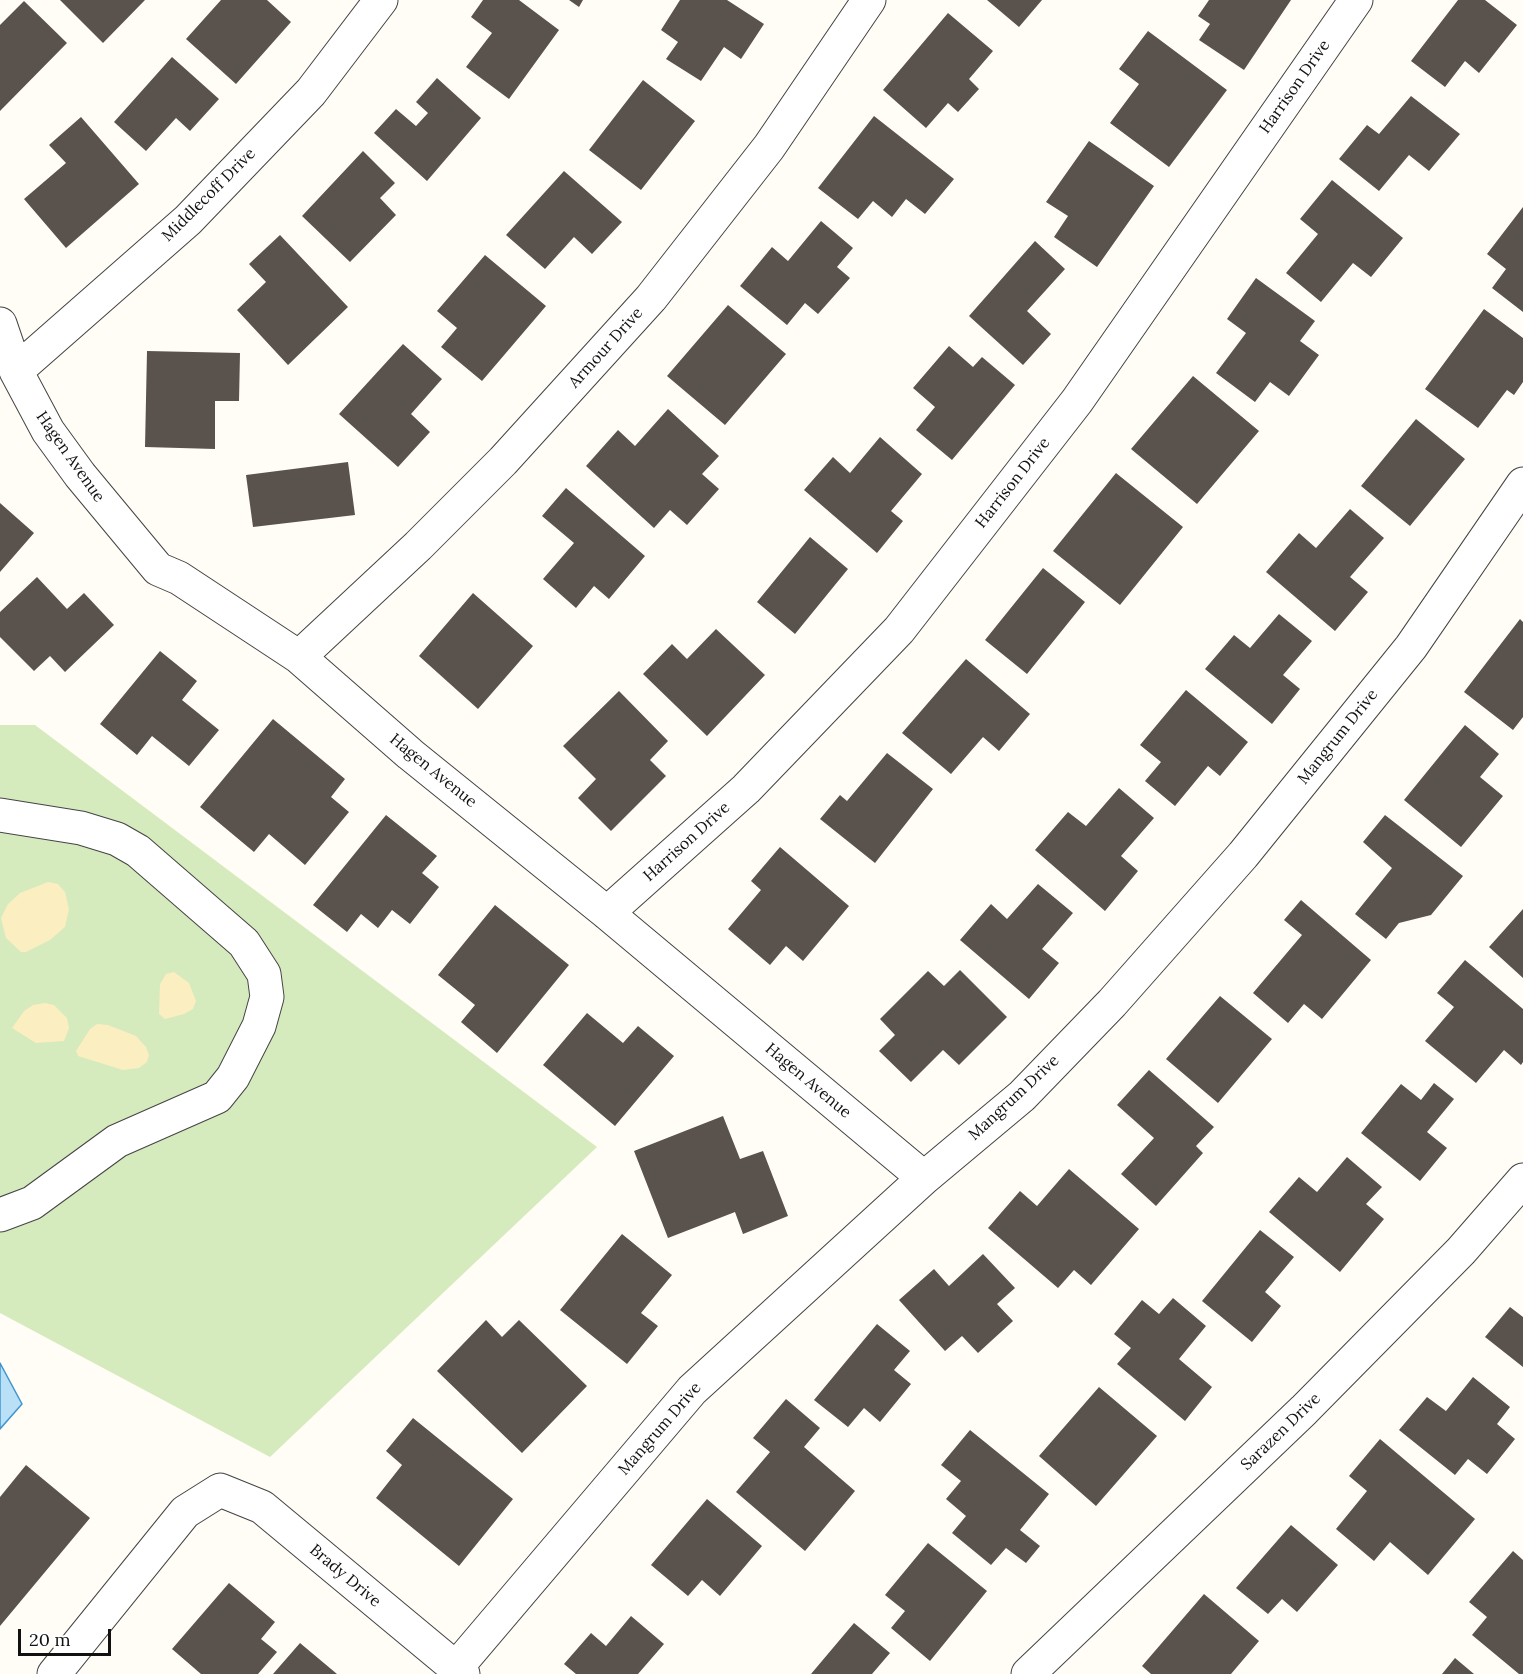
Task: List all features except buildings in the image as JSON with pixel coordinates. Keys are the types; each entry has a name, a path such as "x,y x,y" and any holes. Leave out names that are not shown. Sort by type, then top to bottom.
{"street":[{"name":"Middlecoff Drive","path":"16,370 188,220 311,92 381,0"},
{"name":"Armour Drive","path":"299,657 418,546 503,461 651,298 769,147 869,0"},
{"name":"Harrison Drive","path":"607,913 746,789 899,630 1077,401 1356,0"},
{"name":"Hagen Avenue","path":"0,324 16,370 48,431 80,475 158,570 179,578 299,657 410,754 607,913 924,1178"},
{"name":"Mangrum Drive","path":"460,1671 692,1390 924,1178 1022,1096 1112,1003 1243,855 1411,647 1523,484"},
{"path":"0,815 90,830 117,839 138,851 244,943 264,974 267,997 259,1026 233,1077 217,1097 117,1141 32,1203 0,1215"},
{"name":"Sarazen Drive","path":"1028,1674 1304,1410 1461,1251 1523,1180"},
{"name":"Brady Drive","path":"54,1674 185,1512 220,1490 262,1507 460,1671"}],"green space":[{"path":"0,725 35,725 597,1147 270,1457 0,1313"}],"sand":[{"path":"48,882 58,884 65,892 69,909 65,927 50,940 26,952 21,952 6,938 1,918 8,904 20,893"},
{"path":"174,972 189,983 196,1001 193,1009 165,1019 159,1014 160,984 166,974"},
{"path":"45,1003 54,1005 67,1018 69,1028 64,1041 36,1043 12,1028 24,1011 33,1005"},
{"path":"97,1024 108,1025 136,1036 146,1047 149,1055 147,1062 139,1068 123,1070 78,1056 76,1051 90,1029"}],"water":[{"path":"0,1363 22,1404 0,1429"}]}
